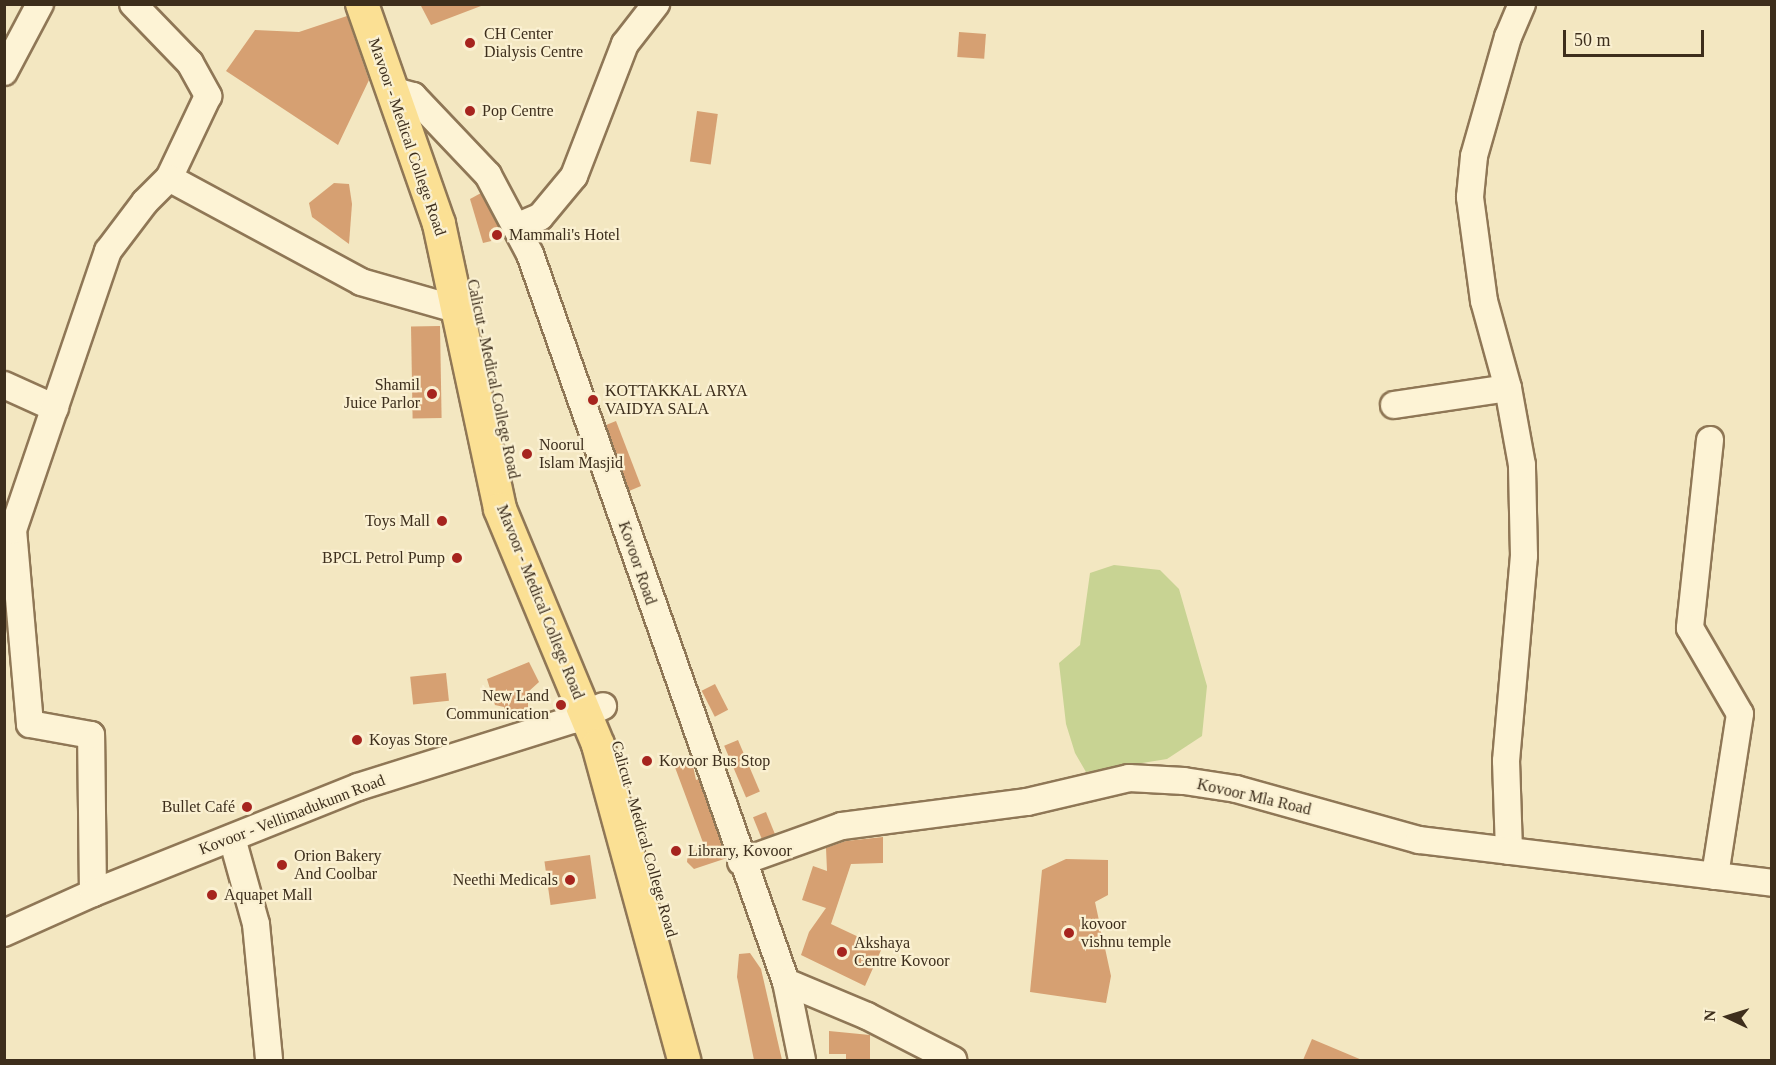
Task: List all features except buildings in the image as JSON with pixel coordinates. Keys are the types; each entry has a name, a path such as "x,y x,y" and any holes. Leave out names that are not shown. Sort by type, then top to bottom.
{"main road":[{"name":"Mavoor - Medical College Road","path":"362,4 402,93 439,224 500,509 556,618 594,710 684,1060"},
{"name":"Calicut - Medical College Road","path":"383,4 402,93 458,218 519,503 556,618"},
{"name":"Calicut - Medical College Road","path":"594,710 639,813 704,1060"}],"street":[{"path":"4,72 40,4"},
{"path":"93,893 91,735 30,724 13,530 108,251 145,202 170,178 208,96 190,63 133,4"},
{"path":"516,227 540,217 574,176 625,44 656,4"},
{"path":"1509,851 1506,761 1524,556 1522,465 1508,388 1484,301 1470,197 1474,156 1508,37 1522,4"},
{"name":"Kovoor Road","path":"402,93 488,175 530,254 741,862 786,982 802,1060"},
{"path":"170,178 362,282 459,310"},
{"path":"4,385 55,408"},
{"path":"1394,405 1508,388"},
{"path":"1710,440 1690,628 1740,714 1715,876"},
{"name":"Kovoor - Vellimadukunn Road","path":"4,933 93,893 358,788 594,710"},
{"name":"Kovoor Mla Road","path":"741,862 842,826 1027,802 1129,778 1184,781 1236,789 1419,840 1772,883"},
{"path":"232,838 256,924 269,1060"},
{"path":"786,982 867,1016 953,1060"}],"green space":[{"path":"1114,565 1160,570 1179,589 1207,686 1202,736 1167,759 1086,772 1075,753 1066,724 1059,663 1080,645 1090,573"}],"place":[{"name":"CH Center Dialysis Centre","path":"470,43"},
{"name":"Pop Centre","path":"470,111"},
{"name":"Mammali's Hotel","path":"497,235"},
{"name":"Shamil Juice Parlor","path":"432,394"},
{"name":"KOTTAKKAL ARYA VAIDYA SALA","path":"593,400"},
{"name":"Noorul Islam Masjid","path":"527,454"},
{"name":"Toys Mall","path":"442,521"},
{"name":"BPCL Petrol Pump","path":"457,558"},
{"name":"New Land Communication","path":"561,705"},
{"name":"Koyas Store","path":"357,740"},
{"name":"Kovoor Bus Stop","path":"647,761"},
{"name":"Bullet Café","path":"247,807"},
{"name":"Library, Kovoor","path":"676,851"},
{"name":"Orion Bakery And Coolbar","path":"282,865"},
{"name":"Neethi Medicals","path":"570,880"},
{"name":"Aquapet Mall","path":"212,895"},
{"name":"kovoor vishnu temple","path":"1069,933"},
{"name":"Akshaya Centre Kovoor","path":"842,952"}]}
